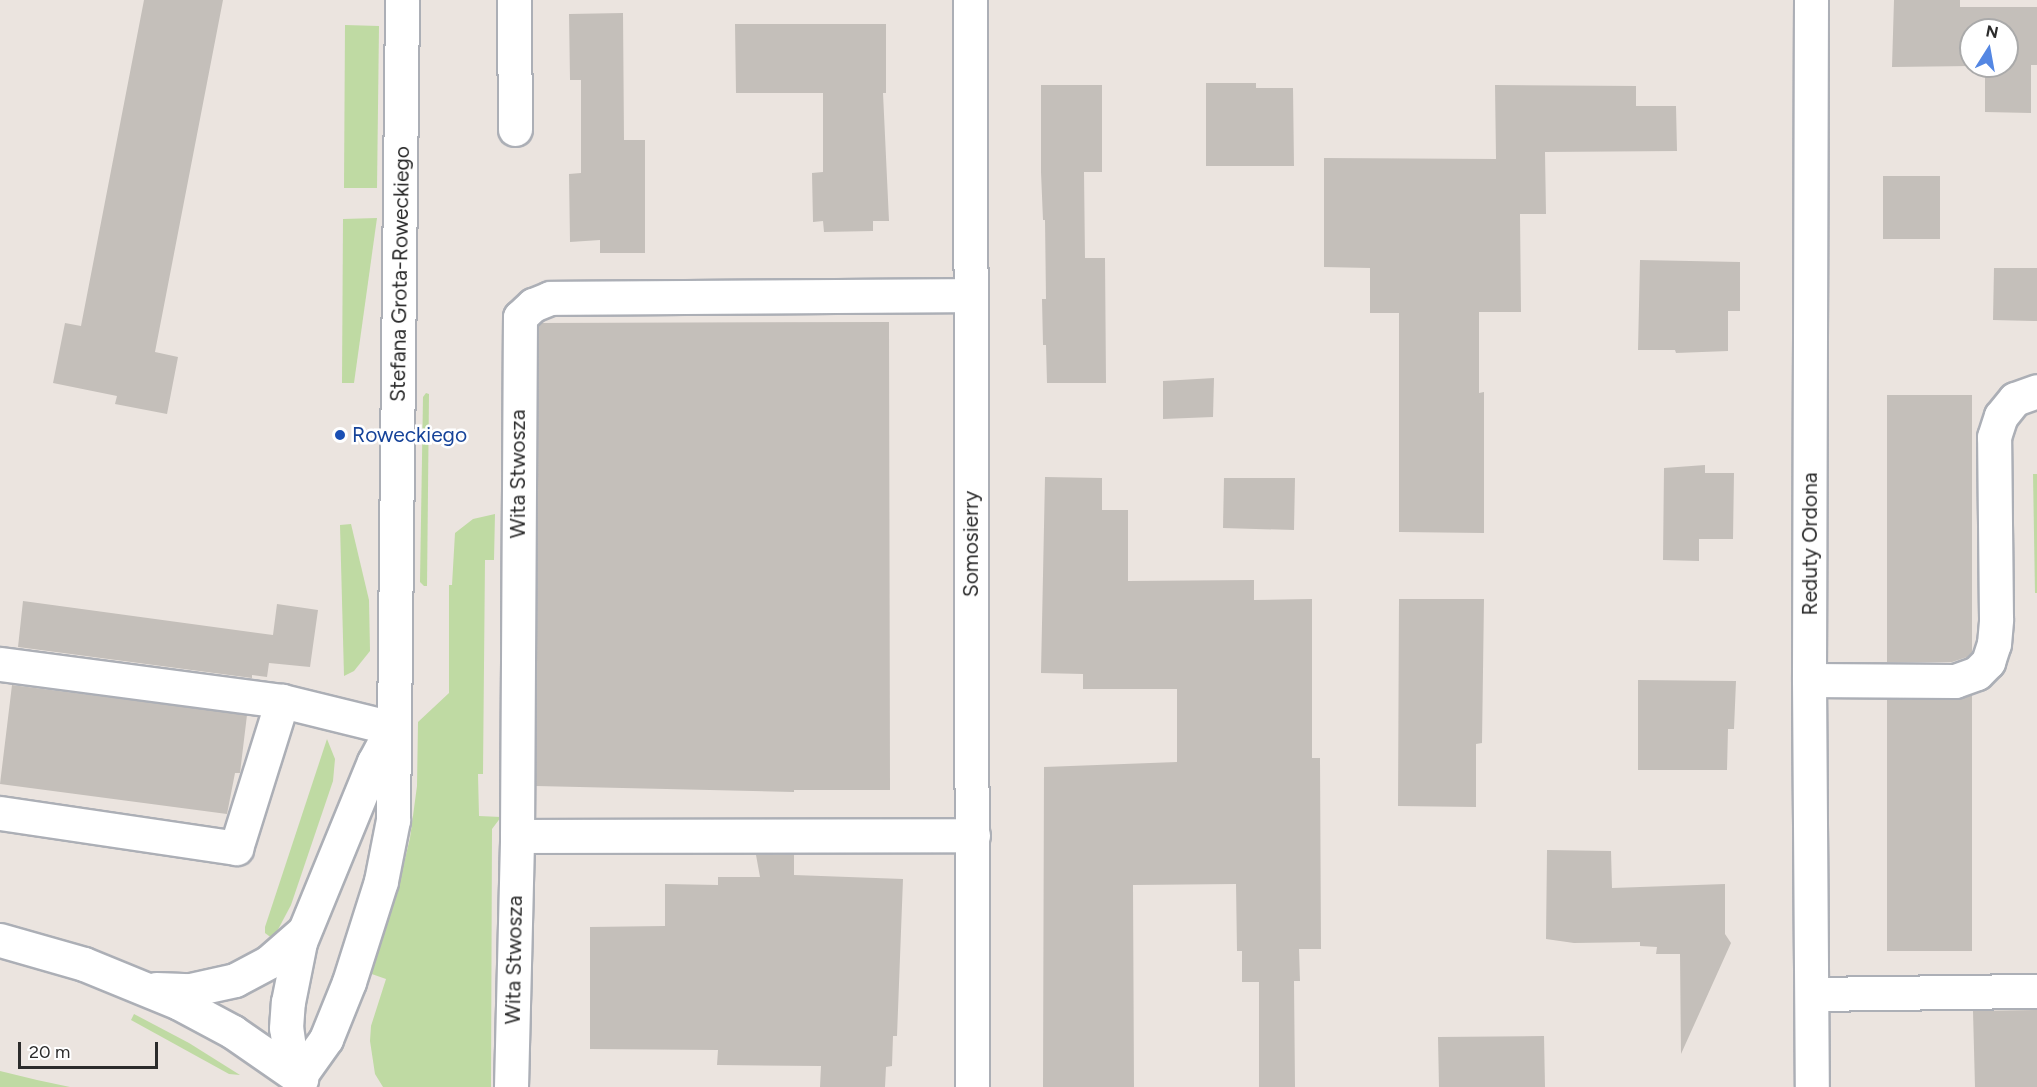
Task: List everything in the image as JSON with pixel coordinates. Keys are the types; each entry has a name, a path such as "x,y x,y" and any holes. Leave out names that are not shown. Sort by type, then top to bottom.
{"street":[{"name":"Stefana Grota-Roweckiego","path":"392,728 374,762 302,933 288,1002 286,1028 291,1062 306,1082 334,1020 385,869 394,803 392,728 398,463 402,0"},
{"path":"513,0 515,129"},
{"name":"Somosierry","path":"970,0 972,1087"},
{"name":"Reduty Ordona","path":"1811,0 1809,680 1812,1087"},
{"name":"Wita Stwosza","path":"512,1087 517,836 520,317 533,305 550,298 970,295"},
{"path":"1809,680 1955,681 1977,673 1988,662 1994,644 1996,619 1994,437 2001,416 2015,399 2037,391"},
{"path":"0,664 282,701 392,728"},
{"path":"0,813 236,848 282,701"},
{"path":"517,836 973,835"},
{"name":"Stefana Grota-Roweckiego","path":"132,983 173,991 204,988 227,982 270,961 302,933"},
{"path":"0,940 84,964 207,1017 306,1082"},
{"path":"1813,994 2037,991"}],"green space":[{"path":"345,25 379,26 377,188 344,188"},
{"path":"377,218 354,383 342,383 343,219"},
{"path":"426,393 429,394 427,586 424,586 420,582 423,397"},
{"path":"2033,474 2037,474 2037,593 2035,593"},
{"path":"495,514 494,560 485,560 483,774 478,774 479,816 501,817 492,829 491,1087 383,1087 375,1074 370,1041 371,1026 386,979 366,972 403,867 410,838 417,786 418,722 449,693 449,585 452,585 455,533 473,519"},
{"path":"351,524 369,600 370,651 354,671 344,676 340,525"},
{"path":"327,739 335,759 333,781 291,905 273,939 265,933 265,927"},
{"path":"134,1014 189,1043 240,1075 229,1074 131,1020"},
{"path":"0,1071 37,1080 70,1087 0,1087"}],"building":[{"path":"144,0 223,0 155,352 178,357 167,414 115,404 117,396 53,383 65,323 81,326"},
{"path":"1894,0 1960,0 1960,7 2037,7 2037,65 2031,65 2031,113 1985,112 1985,78 2019,78 2019,18 1959,18 1959,66 1892,67"},
{"path":"623,13 624,140 645,140 645,253 600,253 600,240 570,242 569,174 581,173 581,80 570,80 569,14"},
{"path":"735,24 886,24 886,93 883,93 889,221 873,221 873,231 824,232 823,221 813,222 812,173 823,172 823,93 736,93"},
{"path":"1206,83 1256,83 1256,88 1293,88 1294,166 1206,166"},
{"path":"1041,85 1102,85 1102,172 1084,172 1085,258 1105,258 1106,383 1047,383 1042,299 1046,299 1045,220 1043,220 1041,172"},
{"path":"1495,85 1636,86 1636,106 1676,106 1677,151 1545,152 1546,214 1520,214 1521,312 1479,312 1479,393 1484,392 1484,533 1399,532 1399,313 1370,313 1370,268 1324,267 1324,158 1496,159"},
{"path":"1883,176 1940,176 1940,239 1883,239"},
{"path":"1640,260 1740,262 1740,311 1728,311 1728,351 1676,353 1675,350 1638,350"},
{"path":"1994,268 2037,268 2037,321 1993,320"},
{"path":"889,322 890,790 794,790 794,792 536,786 539,325 541,323"},
{"path":"1214,378 1213,417 1163,419 1163,381"},
{"path":"1887,395 1972,395 1972,652 1967,657 1952,662 1887,662"},
{"path":"1705,465 1705,473 1734,473 1733,539 1699,539 1699,561 1663,560 1664,468"},
{"path":"1045,477 1102,478 1102,510 1128,510 1128,581 1254,580 1254,600 1312,599 1312,758 1320,758 1321,949 1299,949 1300,981 1294,981 1295,1087 1259,1087 1259,982 1242,982 1242,951 1237,951 1236,884 1133,885 1134,1087 1043,1087 1044,767 1177,762 1177,689 1083,689 1083,674 1041,673"},
{"path":"1224,478 1295,478 1294,530 1223,528"},
{"path":"1399,599 1484,599 1482,743 1476,744 1476,807 1398,806"},
{"path":"23,601 273,635 277,604 318,610 310,667 269,663 267,677 252,675 252,678 18,647"},
{"path":"1638,680 1736,681 1734,729 1728,729 1727,770 1638,770"},
{"path":"12,685 247,715 240,773 235,773 227,814 0,784"},
{"path":"1972,695 1972,951 1887,951 1887,699 1955,700"},
{"path":"1547,850 1611,851 1612,888 1725,884 1725,934 1731,943 1681,1054 1680,954 1656,954 1657,947 1640,946 1640,942 1574,943 1546,939"},
{"path":"794,854 794,875 903,879 897,1036 893,1036 892,1066 886,1067 885,1087 820,1087 821,1066 717,1065 718,1050 590,1049 590,927 665,926 665,884 718,885 718,877 760,877 756,855"},
{"path":"2037,1010 2037,1087 1975,1087 1973,1011"},
{"path":"1544,1036 1545,1087 1439,1087 1438,1037"}],"place":[{"name":"Roweckiego","path":"340,435"}]}
